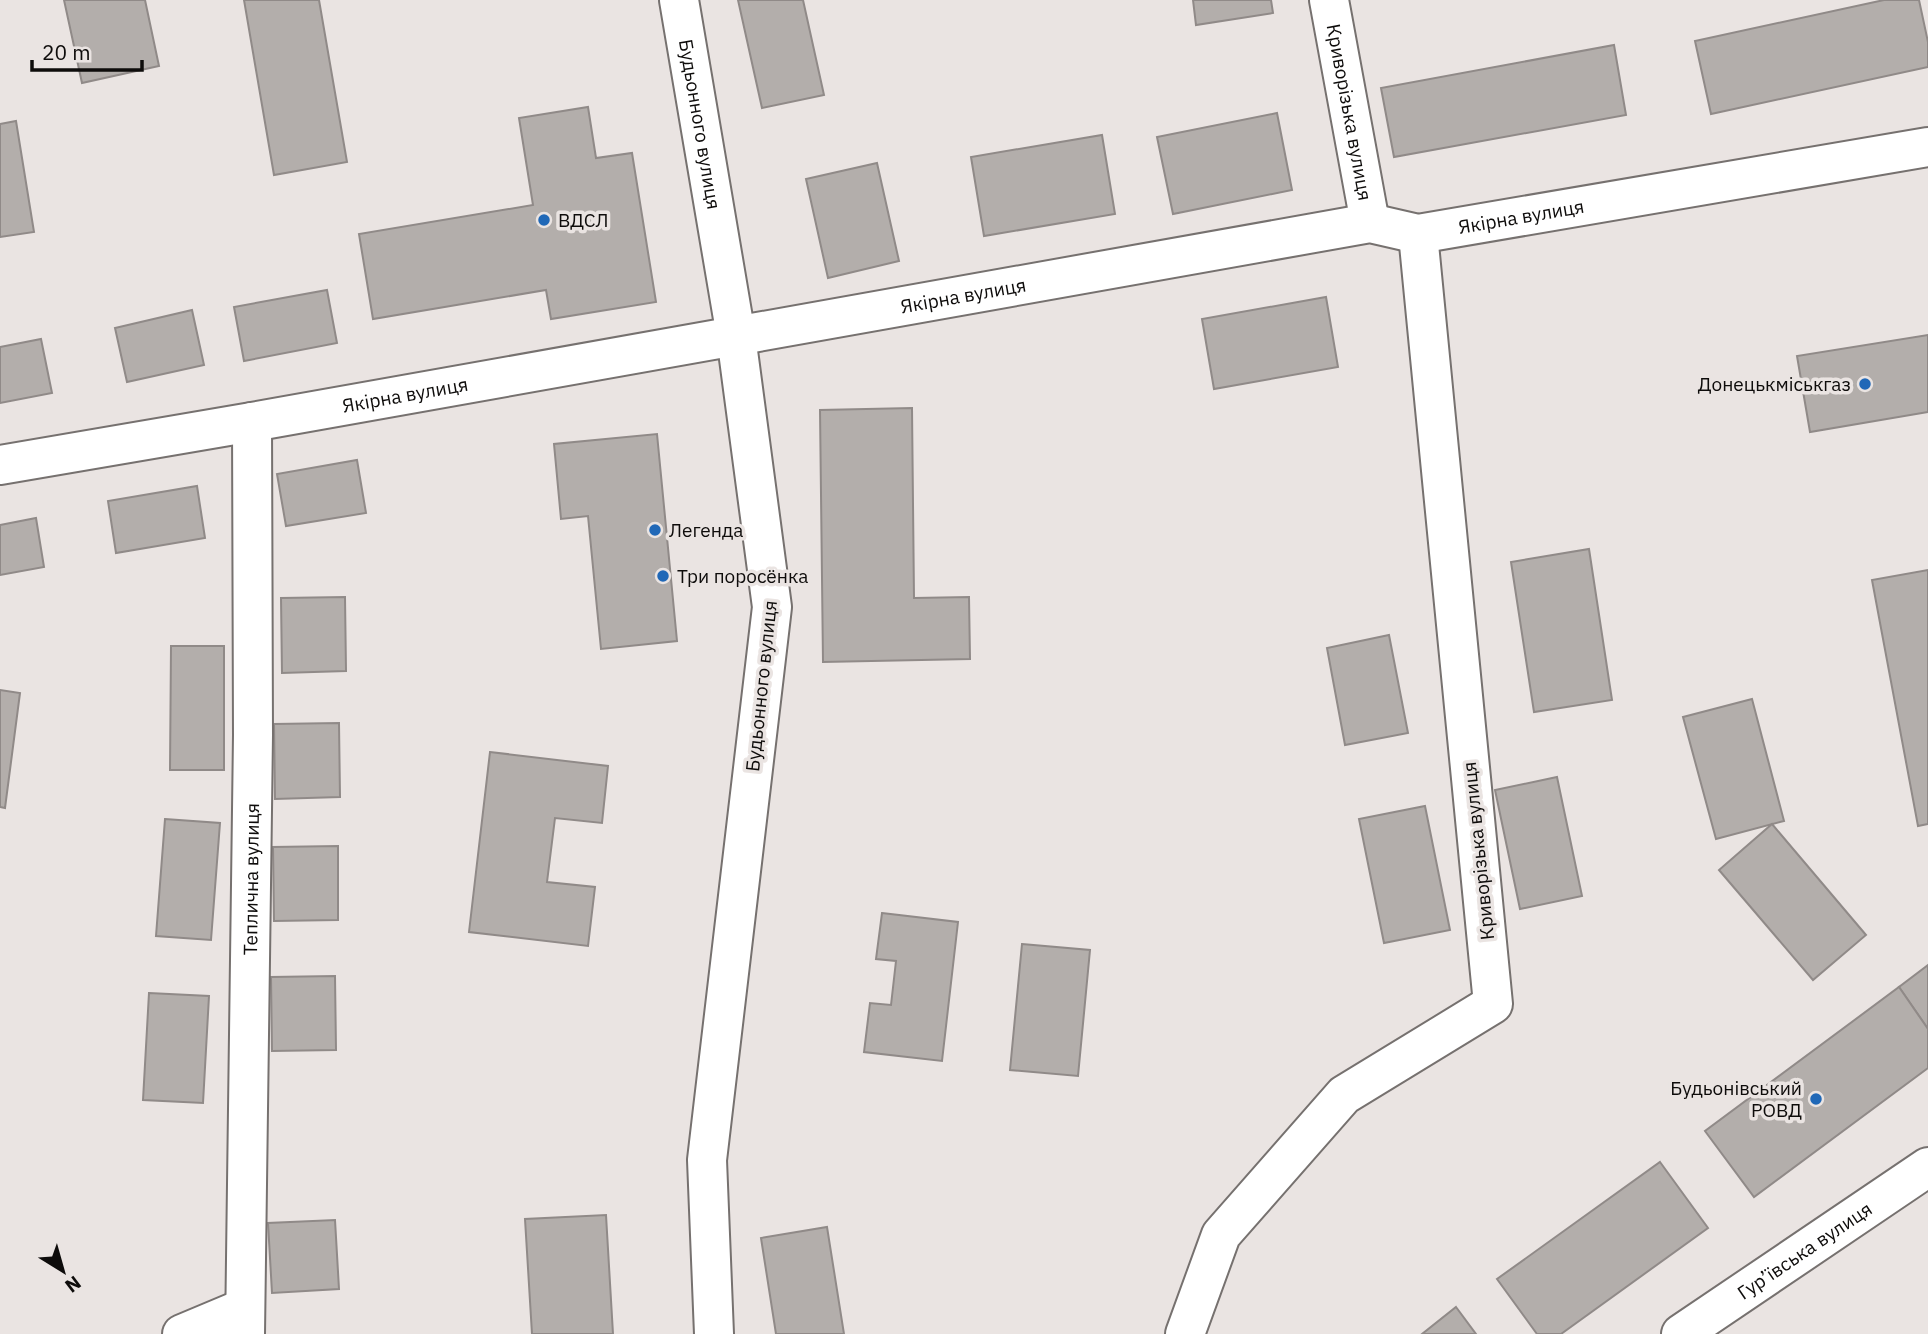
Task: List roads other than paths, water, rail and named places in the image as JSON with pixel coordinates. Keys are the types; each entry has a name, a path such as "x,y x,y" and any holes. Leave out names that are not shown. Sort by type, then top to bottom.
{"street":[{"name":"Будьонного вулиця","path":"680,0 736,336 772,607 707,1160 714,1334"},
{"name":"Криворізька вулиця","path":"1329,0 1370,223"},
{"name":"Якірна вулиця","path":"0,465 1370,223 1418,234 1928,147"},
{"name":"Криворізька вулиця","path":"1185,1334 1221,1235 1345,1095 1493,1004 1418,234"},
{"name":"Теплична вулиця","path":"245,1321 253,735 252,422"},
{"name":"Гур’ївська вулиця","path":"1681,1334 1928,1167"},
{"path":"182,1334 245,1321"}],"place":[{"name":"ВДСЛ","path":"544,220"},
{"name":"Донецькміськгаз","path":"1865,384"},
{"name":"Легенда","path":"655,530"},
{"name":"Три поросёнка","path":"663,576"},
{"name":"Будьонівський РОВД","path":"1816,1099"}]}
